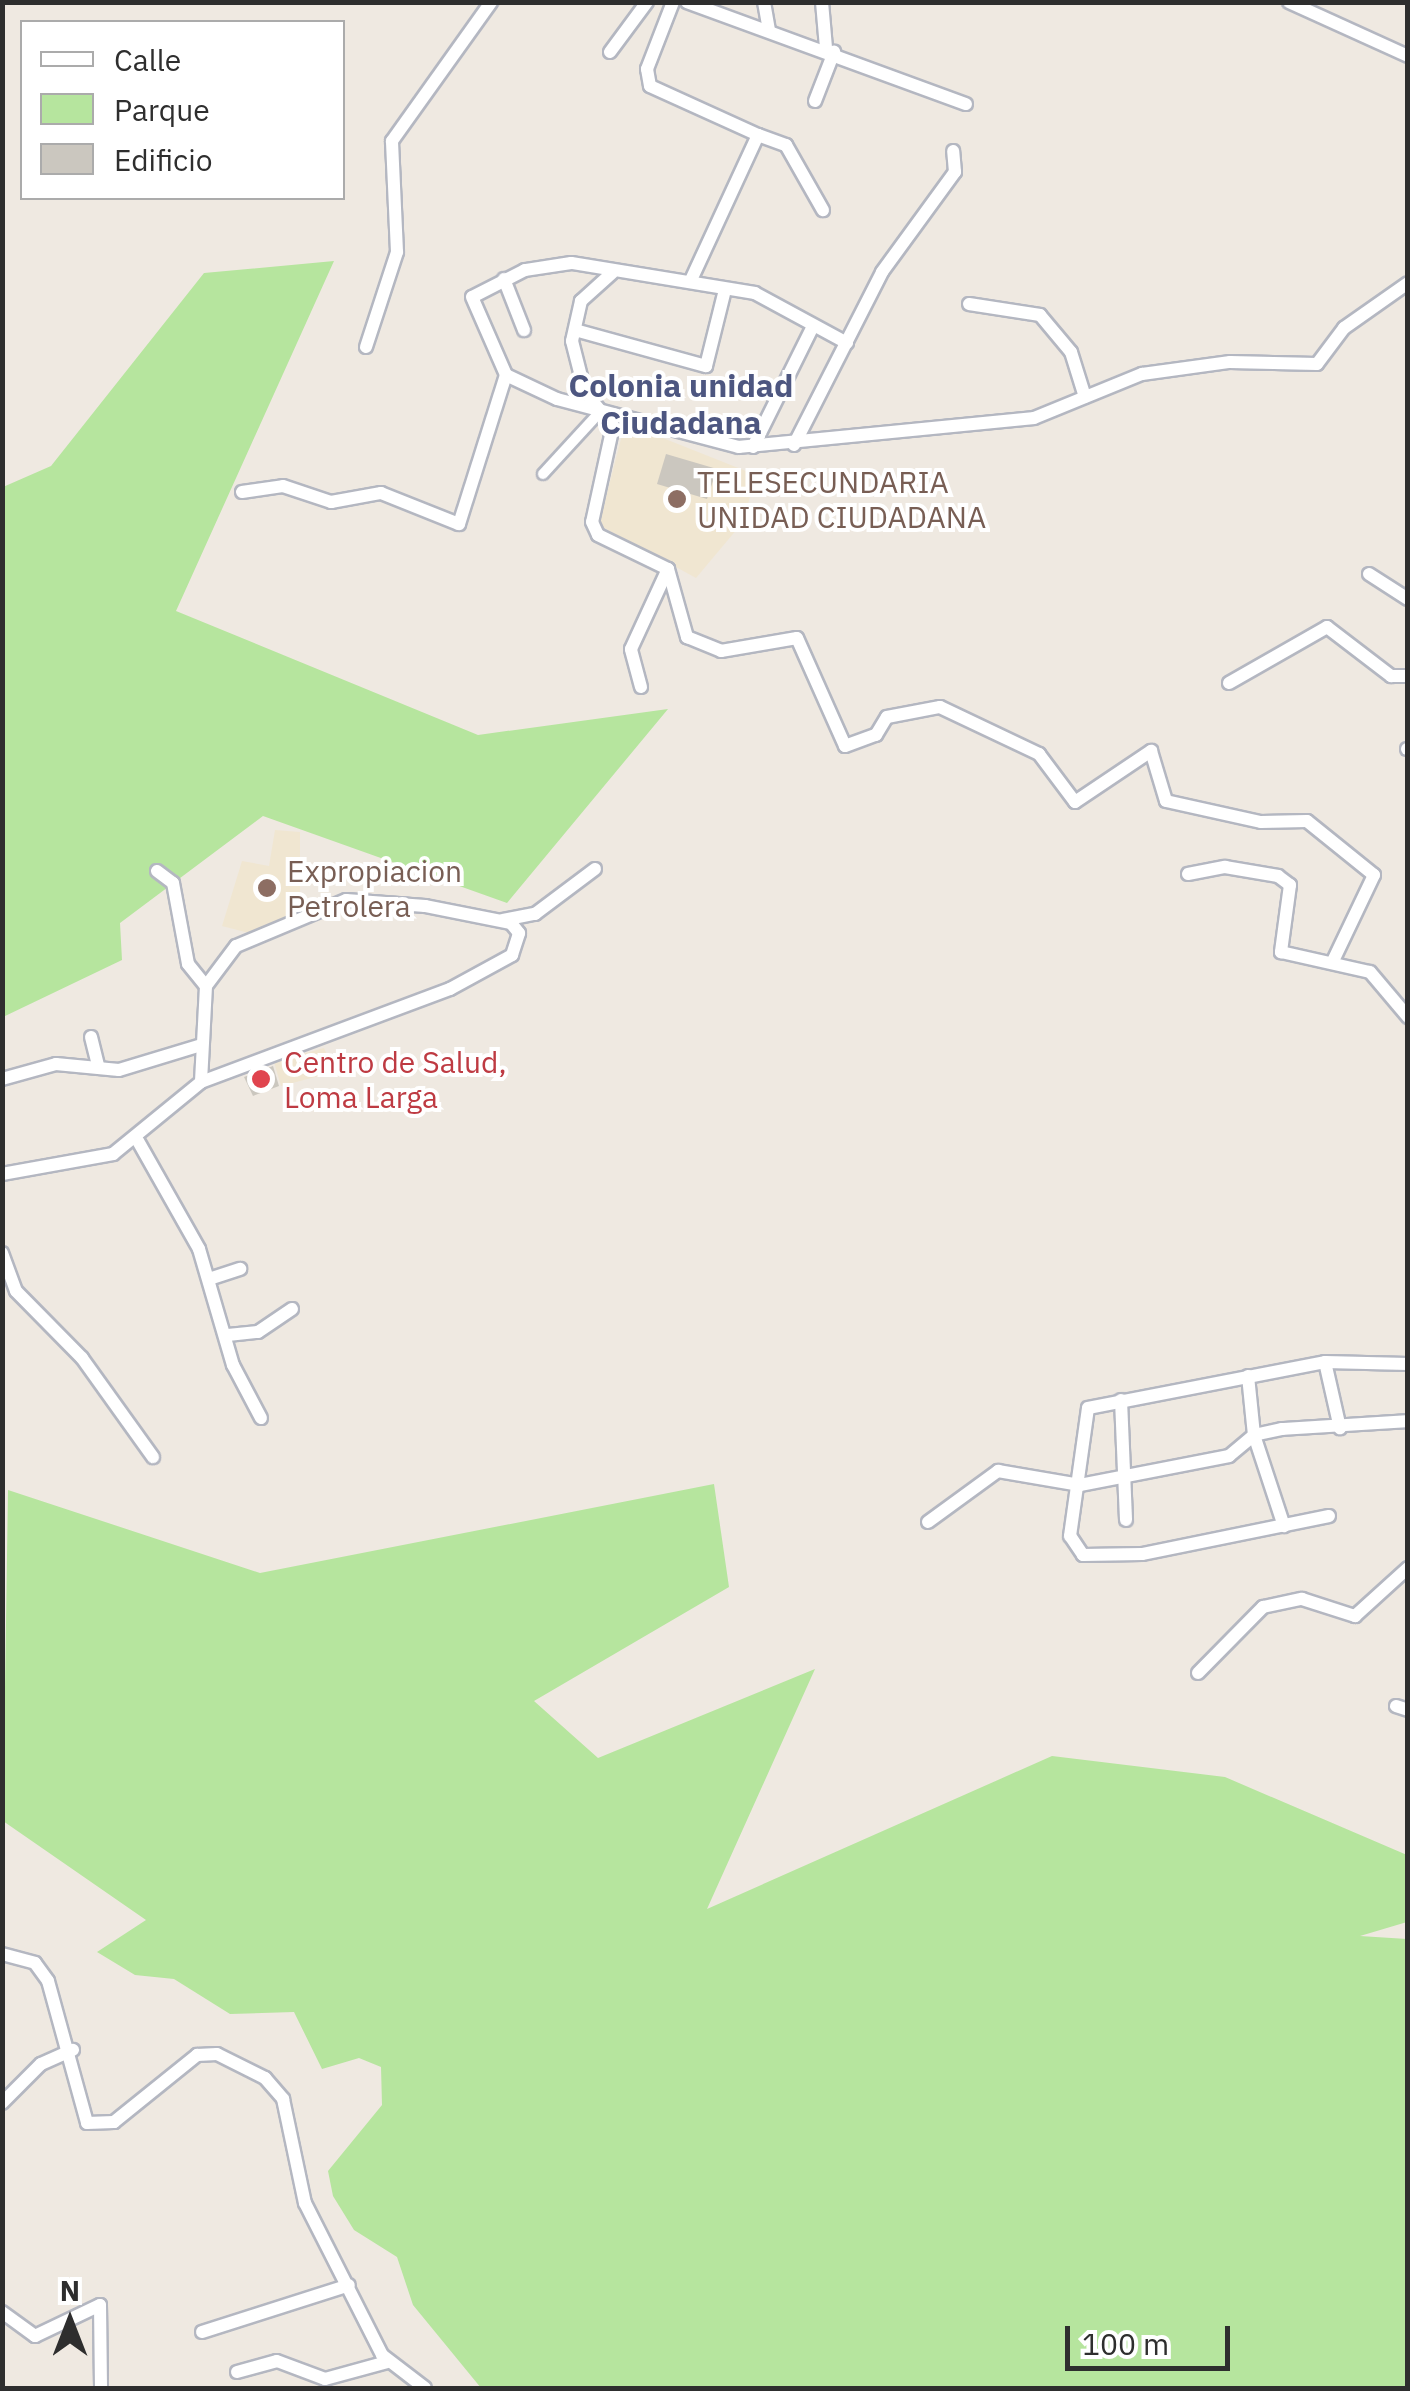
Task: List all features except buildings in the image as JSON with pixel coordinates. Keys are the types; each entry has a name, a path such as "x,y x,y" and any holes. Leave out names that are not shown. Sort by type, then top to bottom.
{"street":[{"path":"366,347 396,252 392,141 491,2"},
{"path":"610,52 648,2"},
{"path":"673,2 647,69 650,86 786,145 824,210"},
{"path":"686,2 830,50 966,104"},
{"path":"764,2 769,30"},
{"path":"815,101 830,50 822,2"},
{"path":"1289,2 1408,56"},
{"path":"692,280 758,135"},
{"path":"794,445 882,272 955,172 952,151"},
{"path":"242,492 282,486 331,502 382,493 460,524 506,375 472,298 546,260 612,273 692,280 725,290 755,293 812,328 847,343"},
{"path":"612,273 581,301 575,330 576,373 604,413 592,522 598,535 668,570 692,640 721,651 802,643 844,746 876,735 887,717 940,707 1039,754 1075,802 1151,750 1166,801 1260,822 1308,821 1374,874 1333,961"},
{"path":"504,279 524,330"},
{"path":"506,375 604,413 753,447 794,445 868,428 911,436 1034,418 1142,374 1230,362 1317,364 1344,328 1407,283"},
{"path":"575,330 706,366 725,290"},
{"path":"969,304 1040,315 1070,352 1086,397"},
{"path":"753,447 812,328"},
{"path":"544,474 604,413"},
{"path":"641,687 631,650 668,570"},
{"path":"1368,574 1408,599"},
{"path":"1229,683 1327,627 1391,676 1408,676"},
{"path":"1188,874 1225,867 1278,876 1290,885 1282,952 1333,961 1383,981 1408,1017"},
{"path":"202,1082 198,1046 206,986 236,946 346,900 500,921 535,914 594,869"},
{"path":"157,870 172,883 188,964 206,986"},
{"path":"2,1174 92,1160 138,1142 202,1082 450,989 520,944 500,921"},
{"path":"92,1036 98,1066"},
{"path":"2,1079 56,1064 119,1070 198,1046"},
{"path":"138,1142 210,1280 261,1418"},
{"path":"2,1253 16,1291 82,1358 153,1456"},
{"path":"210,1280 240,1269"},
{"path":"228,1335 258,1332 292,1310"},
{"path":"1324,1362 1340,1428"},
{"path":"1329,1516 1142,1554 1074,1548 1088,1408 1324,1362 1408,1364"},
{"path":"1248,1376 1254,1434 1284,1526"},
{"path":"1121,1400 1126,1520"},
{"path":"928,1522 998,1471 1080,1485 1229,1456 1254,1434 1408,1421"},
{"path":"1198,1674 1263,1607 1302,1599 1346,1618 1374,1607 1408,1568"},
{"path":"2,1954 36,1962 73,2050 77,2112 98,2126 196,2055 217,2054 265,2078 283,2099 305,2202 387,2362 425,2388"},
{"path":"2,2103 41,2064 73,2050"},
{"path":"202,2332 349,2285"},
{"path":"2,2312 35,2336 100,2304 101,2386"},
{"path":"237,2372 277,2361 325,2379 387,2362"}],"shaded area":[{"name":"TELESECUNDARIA UNIDAD CIUDADANA","path":"625,423 756,475 743,522 696,578 599,525"},
{"name":"Expropiacion Petrolera","path":"275,830 300,832 300,910 253,934 222,926 242,861 269,866"},
{"path":"324,1048 334,1072 281,1086 274,1062"}],"green space":[{"path":"334,261 176,611 478,735 668,709 507,903 263,816 120,923 122,960 3,1017 3,487 51,466 204,273"},
{"path":"714,1484 729,1587 534,1701 598,1758 815,1669 707,1909 1052,1756 1225,1777 1407,1855 1407,1922 1360,1936 1407,1939 1407,2388 481,2388 413,2305 397,2257 354,2230 333,2196 328,2171 382,2105 381,2067 359,2058 322,2069 294,2012 230,2014 174,1979 135,1975 97,1952 146,1920 3,1821 8,1490 260,1573"}],"place":[{"name":"TELESECUNDARIA UNIDAD CIUDADANA","path":"677,499"},
{"name":"Expropiacion Petrolera","path":"267,888"},
{"name":"Centro de Salud, Loma Larga","path":"261,1079"}],"district":[{"name":"Colonia unidad Ciudadana","path":"681,404"}]}
